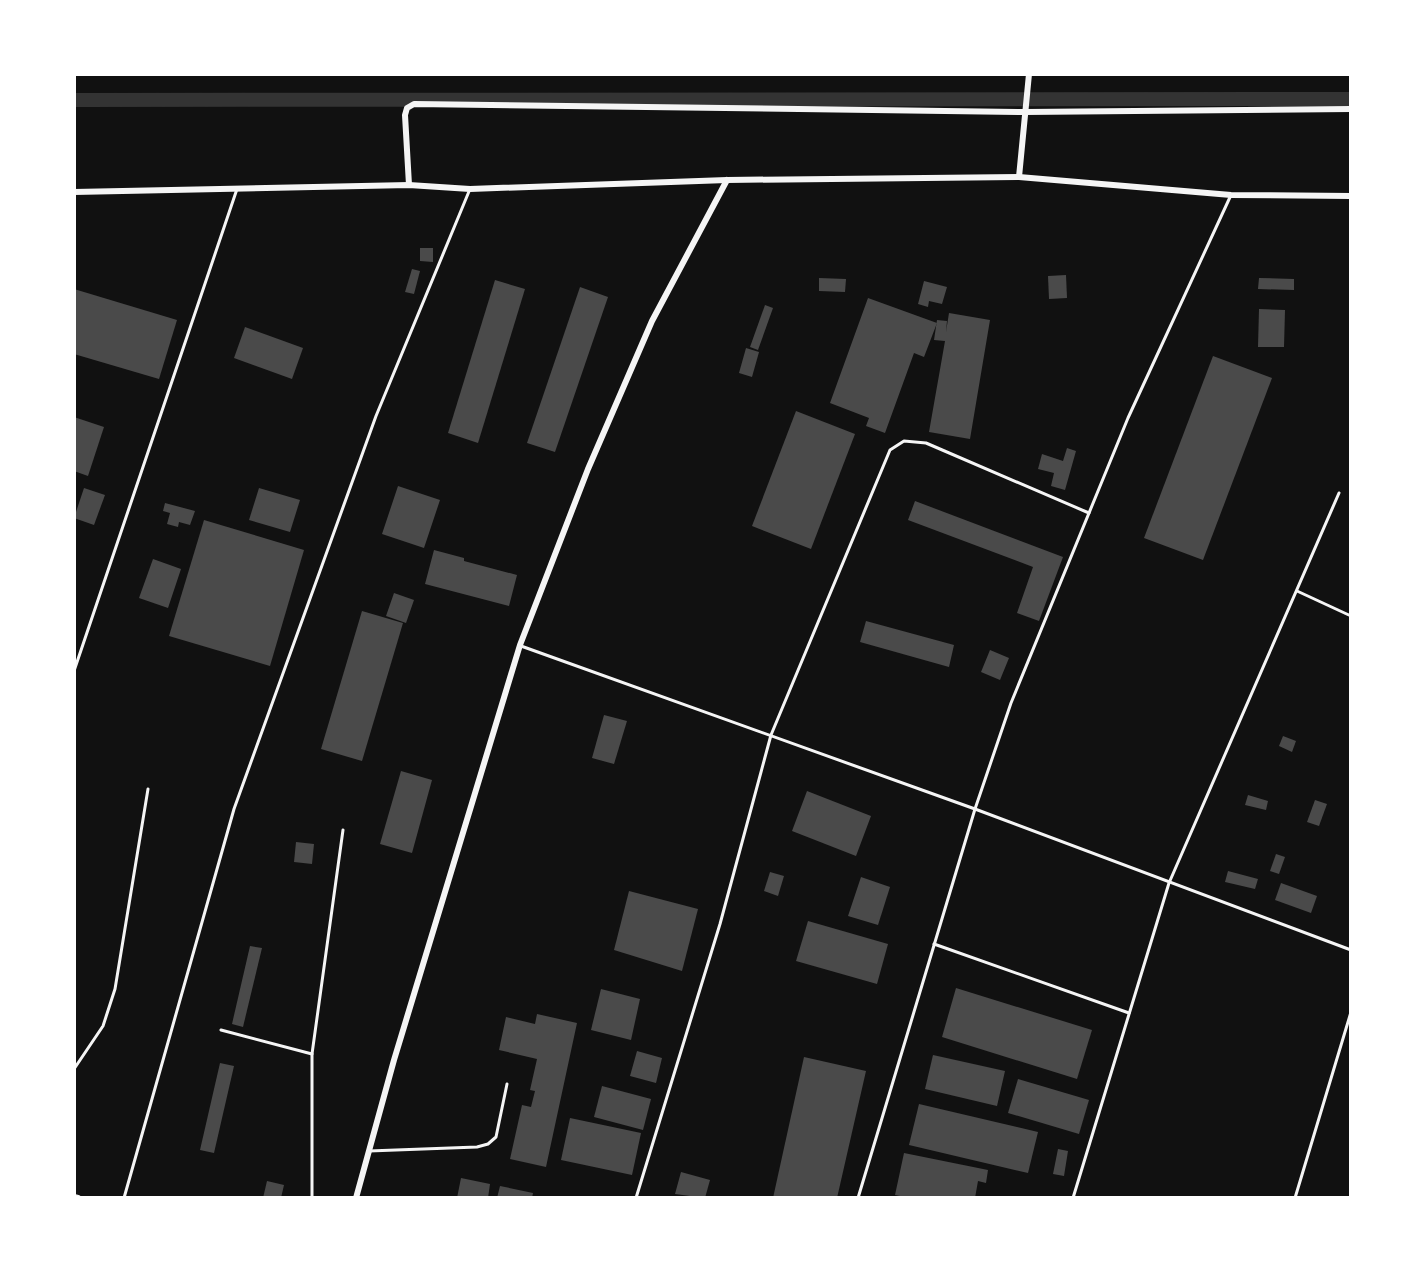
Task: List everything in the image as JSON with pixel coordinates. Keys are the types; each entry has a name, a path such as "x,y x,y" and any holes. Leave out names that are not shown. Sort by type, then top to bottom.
{"street":[{"path":"1019,177 1029,74"},
{"path":"409,185 405,115 407,108 414,104 1025,112 1351,109"},
{"path":"74,192 409,185 470,189 727,180 1019,177 1231,195 1351,196"},
{"path":"356,1198 520,645 588,469 652,321 727,180"}],"lane":[{"path":"74,671 238,189"},
{"path":"124,1198 234,809 376,416 470,189"},
{"path":"858,1198 975,809 1011,703 1128,418 1231,195"},
{"path":"636,1198 720,924 771,735 890,450 904,441 926,443 1089,513"},
{"path":"1073,1198 1169,883 1339,493"},
{"path":"1297,591 1351,616"},
{"path":"520,645 975,809 1351,950"},
{"path":"74,1069 103,1026 115,989 148,789"},
{"path":"312,1198 312,1054 343,830"},
{"path":"934,944 1129,1013"},
{"path":"1295,1198 1351,1012"},
{"path":"221,1030 312,1054"},
{"path":"369,1151 488,1144 496,1137 507,1084"}],"building":[{"path":"420,248 433,248 433,262 420,261"},
{"path":"412,269 420,271 414,294 405,292"},
{"path":"1066,275 1067,298 1049,299 1048,276"},
{"path":"819,278 846,279 845,292 819,291"},
{"path":"1259,278 1294,279 1294,290 1258,289"},
{"path":"495,280 525,289 478,443 448,433"},
{"path":"924,281 947,287 942,304 929,301 928,307 918,304"},
{"path":"580,287 608,297 555,452 527,443"},
{"path":"74,289 177,320 159,379 74,354"},
{"path":"868,298 937,323 924,357 914,353 885,433 866,426 869,418 830,403"},
{"path":"765,305 773,308 758,350 750,347"},
{"path":"1259,309 1285,310 1284,347 1258,347"},
{"path":"949,313 990,320 970,439 929,432 945,341 934,340 937,320 947,321 946,332"},
{"path":"245,327 303,348 292,379 234,358"},
{"path":"746,348 759,352 752,377 739,373"},
{"path":"1213,356 1272,378 1203,560 1144,538"},
{"path":"796,411 855,434 811,549 752,526"},
{"path":"74,417 104,427 88,476 74,471"},
{"path":"1067,448 1076,451 1065,490 1051,486 1054,473 1038,469 1042,454 1063,461"},
{"path":"398,486 440,500 424,548 382,534"},
{"path":"84,488 105,495 94,525 74,518"},
{"path":"259,488 300,500 290,532 249,520"},
{"path":"915,501 1063,557 1039,621 1017,613 1033,567 908,520"},
{"path":"165,503 195,511 190,525 179,522 178,527 167,524 170,513 163,511"},
{"path":"204,520 304,550 270,666 169,636"},
{"path":"434,550 517,575 509,606 425,584"},
{"path":"153,559 181,569 168,608 139,598"},
{"path":"394,593 414,600 406,623 386,616"},
{"path":"362,611 403,623 362,761 321,749"},
{"path":"866,621 954,645 949,667 860,642"},
{"path":"990,650 1009,658 1000,680 981,672"},
{"path":"604,715 627,721 614,764 592,758"},
{"path":"1283,736 1296,741 1292,752 1279,746"},
{"path":"401,771 432,780 412,853 380,844"},
{"path":"807,791 871,816 856,856 792,831"},
{"path":"1248,795 1268,801 1266,810 1245,805"},
{"path":"1315,800 1327,804 1319,826 1307,822"},
{"path":"296,842 314,844 312,864 294,862"},
{"path":"1276,854 1285,857 1279,874 1270,871"},
{"path":"1228,871 1258,879 1255,889 1225,882"},
{"path":"770,872 784,876 778,896 764,891"},
{"path":"861,877 890,887 878,925 848,916"},
{"path":"1281,883 1317,896 1311,913 1275,900"},
{"path":"629,891 698,909 682,971 614,950"},
{"path":"808,921 888,944 877,984 796,961"},
{"path":"250,946 262,948 243,1027 232,1024"},
{"path":"956,988 1092,1030 1077,1079 942,1037"},
{"path":"601,989 640,999 631,1040 591,1030"},
{"path":"537,1014 577,1023 546,1167 510,1159 522,1105 531,1107 535,1091 530,1090 537,1059 499,1050 506,1017 535,1024"},
{"path":"637,1051 662,1058 656,1083 630,1076"},
{"path":"933,1055 1005,1071 997,1106 925,1089"},
{"path":"804,1057 866,1071 837,1198 773,1198"},
{"path":"220,1063 234,1066 214,1153 200,1150"},
{"path":"1018,1079 1089,1100 1079,1134 1008,1113"},
{"path":"602,1086 651,1099 643,1130 594,1117"},
{"path":"919,1104 1038,1132 1028,1173 909,1145"},
{"path":"570,1118 641,1133 632,1175 561,1160"},
{"path":"1058,1149 1068,1151 1064,1176 1053,1174"},
{"path":"904,1153 988,1170 986,1183 978,1181 975,1198 910,1198 895,1195"},
{"path":"681,1172 710,1180 705,1198 675,1194"},
{"path":"461,1178 490,1184 488,1198 457,1198"},
{"path":"267,1181 284,1185 281,1198 263,1198"},
{"path":"500,1186 533,1193 532,1198 497,1198"}],"waterway":[{"path":"74,100 1351,99"}]}
